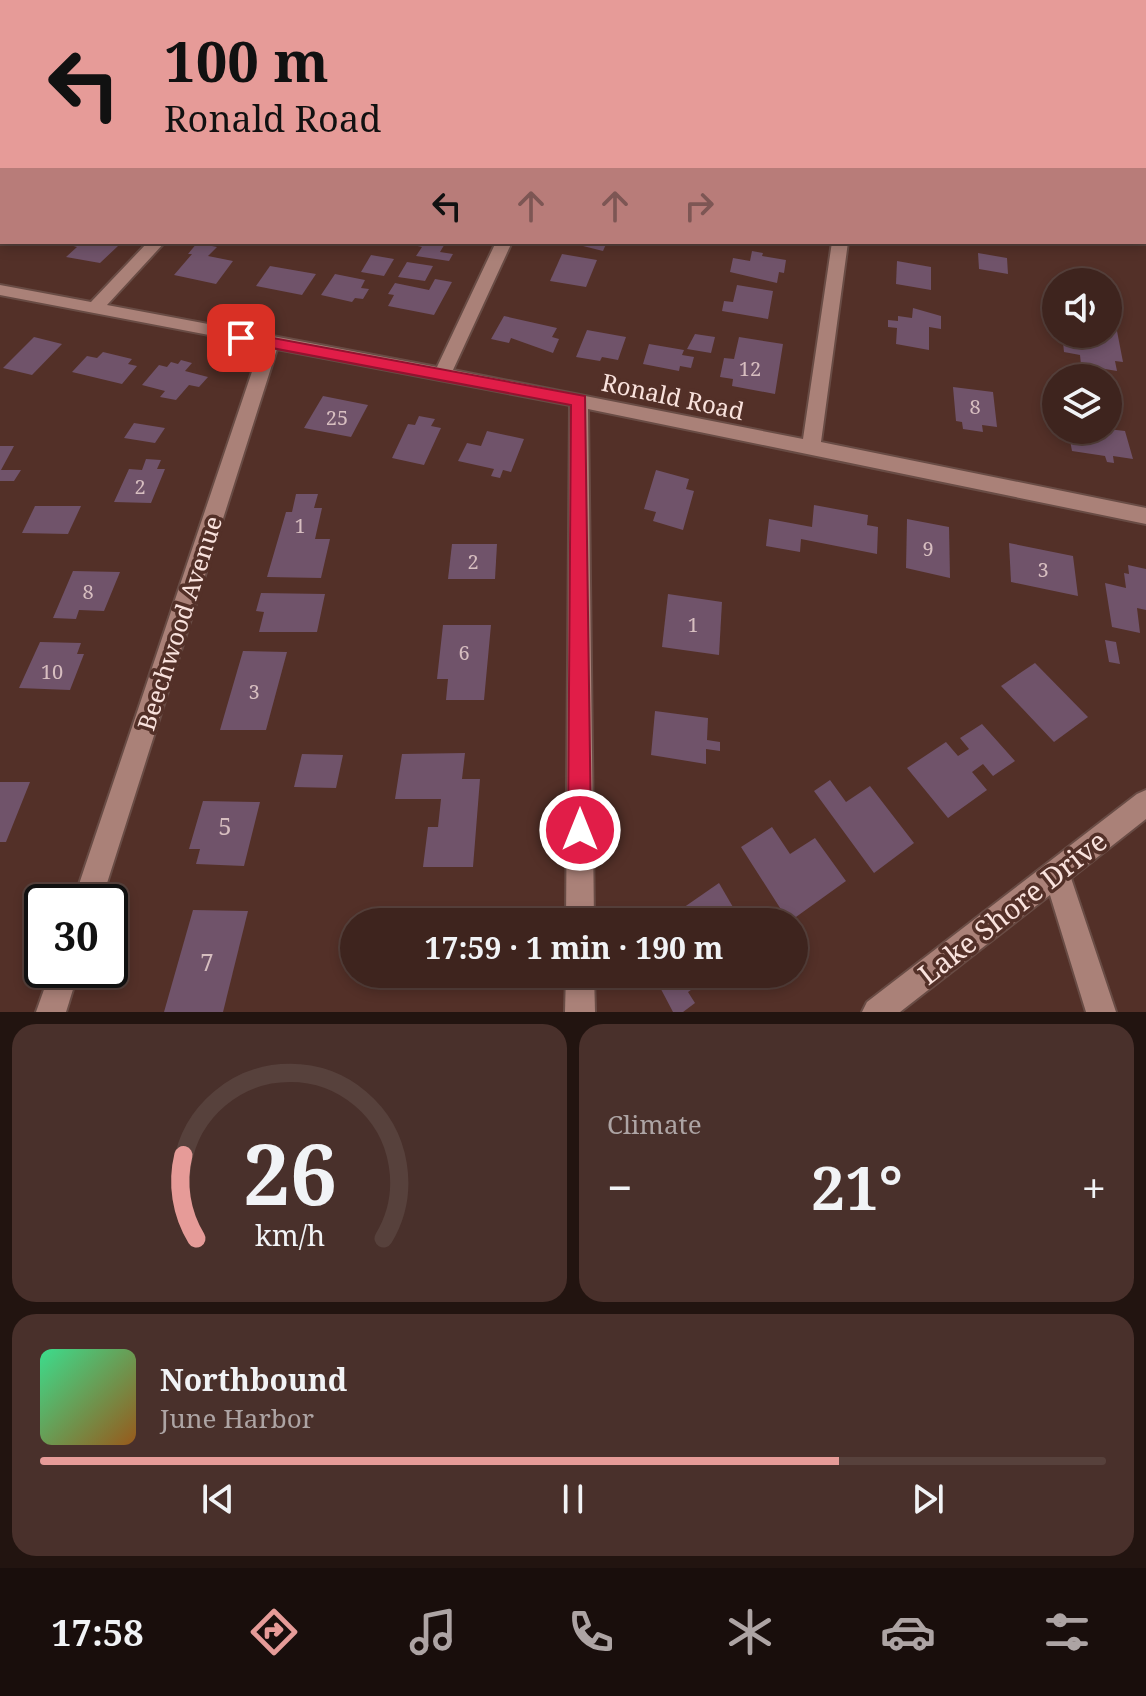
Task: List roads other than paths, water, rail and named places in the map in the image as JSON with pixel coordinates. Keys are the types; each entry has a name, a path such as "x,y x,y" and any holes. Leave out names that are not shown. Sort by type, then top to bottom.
{"street":[{"path":"96,307 155,244"},
{"path":"442,375 503,244"},
{"path":"811,449 840,244"},
{"name":"Ronald Road","path":"0,290 270,344 579,400 1146,516"},
{"name":"Beechwood Avenue","path":"93,884 270,344"},
{"path":"579,400 580,908"},
{"name":"Lake Shore Drive","path":"877,1012 1146,803"},
{"path":"1056,873 1101,1012"},
{"path":"51,1012 59,988"},
{"path":"580,988 580,1012"}]}
